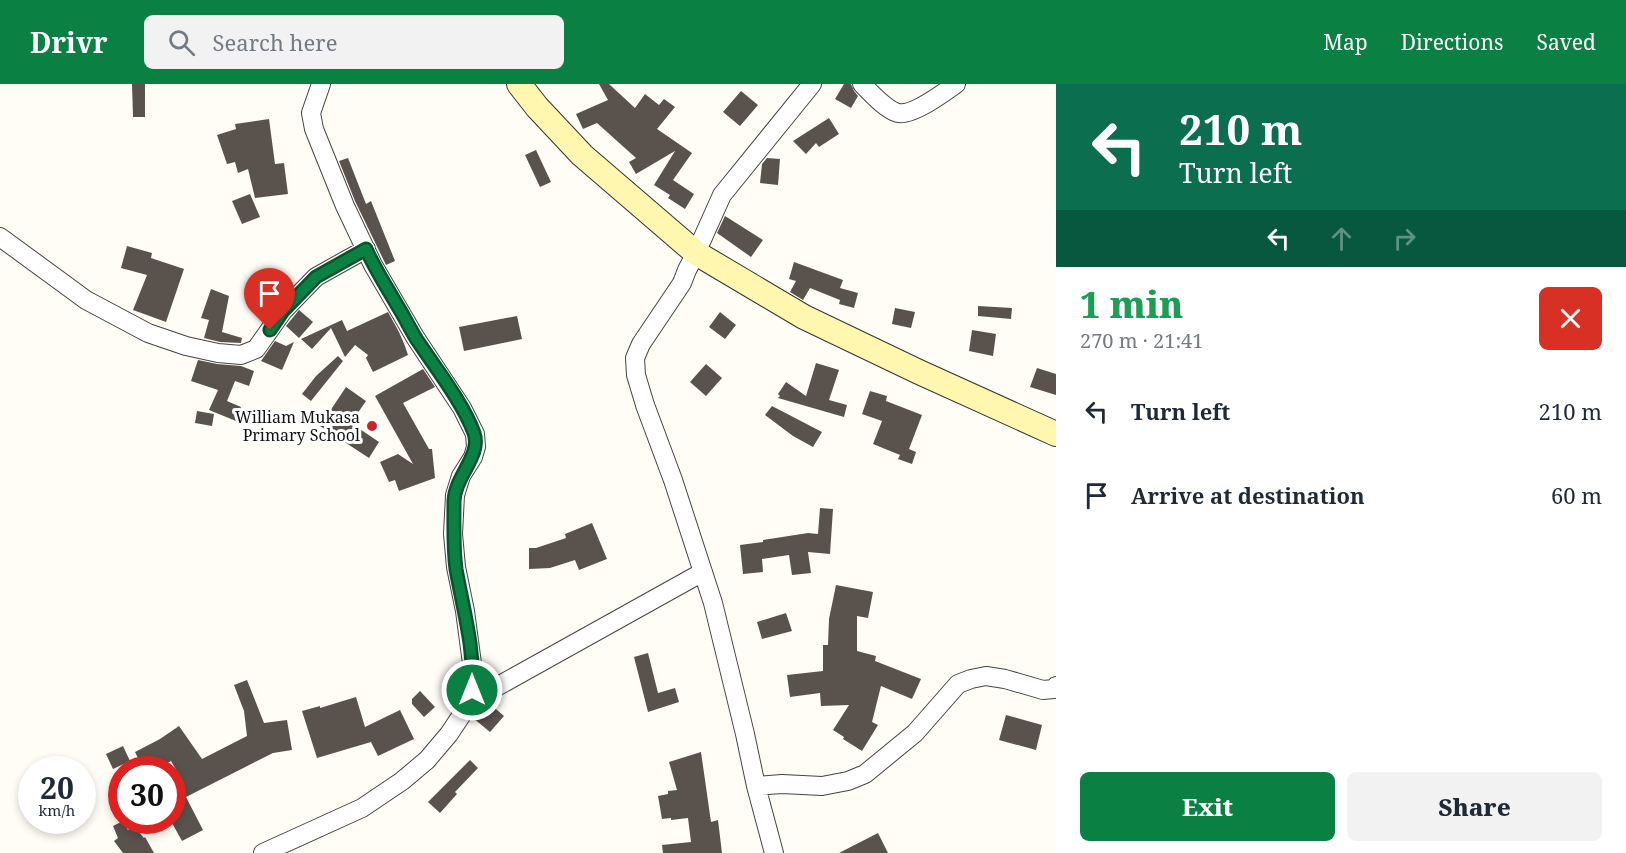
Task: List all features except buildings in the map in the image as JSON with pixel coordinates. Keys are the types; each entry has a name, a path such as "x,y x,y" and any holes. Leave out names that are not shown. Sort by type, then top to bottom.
{"main road":[{"path":"519,84 537,107 582,155 696,253 804,318 1056,434"}],"street":[{"path":"321,84 311,113 314,129 345,206 373,265 475,434 476,447 461,476 455,495 453,534 473,671 469,704"},
{"path":"774,853 713,603 673,480 645,405 636,375 635,358 640,344 682,284 722,195 812,84"},
{"path":"862,84 881,103 898,113 905,113 935,99 956,84"},
{"path":"0,237 86,300 148,333 186,346 241,355 256,349 283,311 316,277 366,249"},
{"path":"263,853 362,808 402,781 427,760 469,704 703,572"},
{"path":"756,786 782,784 822,786 848,781 865,774 915,733 958,684 971,679 986,676 1043,690 1054,689 1056,686"}],"place":[{"name":"William Mukasa Primary School","path":"372,426"}],"route":[{"path":"270,330 283,311 316,277 366,249 415,337 462,408 475,434 476,447 461,476 455,495 453,534 473,671 472,690"}]}
